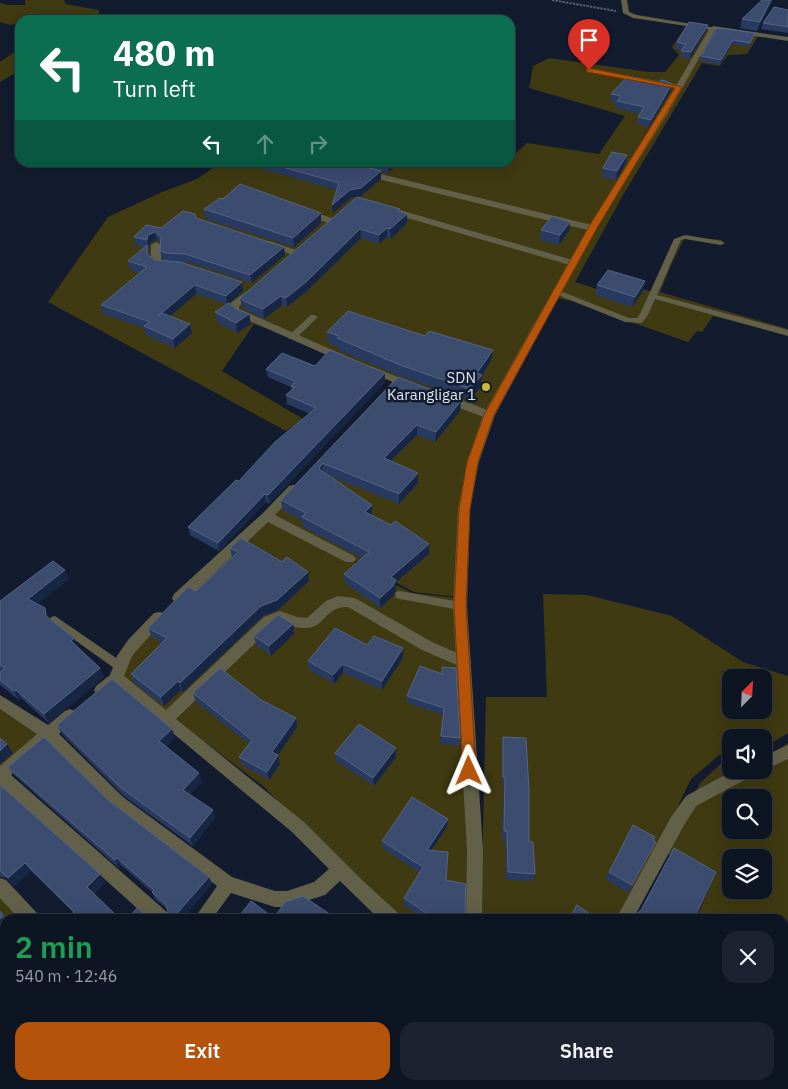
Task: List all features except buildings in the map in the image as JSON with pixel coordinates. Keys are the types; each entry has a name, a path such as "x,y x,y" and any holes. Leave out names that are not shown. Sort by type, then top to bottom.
{"street":[{"path":"624,0 626,13 645,19 788,39"},
{"path":"474,914 475,850 460,606 464,509 473,462 489,415 592,228 713,28"},
{"path":"589,70 679,87"},
{"path":"354,170 592,228"},
{"path":"379,206 573,263"},
{"path":"295,208 331,221"},
{"path":"258,240 296,253"},
{"path":"156,245 156,263 167,267 179,266"},
{"path":"253,286 235,304 233,308 235,311 357,364 392,384 421,390"},
{"path":"438,396 489,415"},
{"path":"93,696 117,672 150,626 267,516 301,481"},
{"path":"267,516 350,559"},
{"path":"166,718 276,617 280,616 303,625 311,624 328,606 340,600 350,602 427,646 464,662"},
{"path":"117,672 185,736 298,827 387,914"},
{"path":"0,701 48,733 118,802 228,884 275,899 287,899 319,889 340,870"},
{"path":"78,709 0,775 156,914"},
{"path":"772,759 788,752"},
{"path":"627,914 676,822 691,801 733,779"},
{"path":"206,914 228,884"},
{"path":"0,886 26,914"}],"lane":[{"path":"557,293 635,321 642,319 678,239 685,237 721,243"},
{"path":"653,296 788,333"},
{"path":"292,337 314,317"},
{"path":"400,595 460,606"},
{"path":"55,620 117,672"}],"path":[{"path":"552,0 626,13"}],"shaded area":[{"path":"25,0 64,0 66,4 99,10 99,15 15,15 15,24 10,25 0,22 0,3 25,5"},
{"path":"678,23 759,35 747,54 728,55 720,66 702,63 622,197 575,282 597,289 605,279 657,293 683,236 722,240 722,242 685,237 660,292 788,329 788,336 713,316 702,332 697,331 688,342 571,301 552,297 486,410 254,324 222,371 303,419 286,431 48,302 108,217 162,192 197,179 214,167 515,167 515,154 527,143 599,154 625,116 529,88 533,66 549,58 649,72 665,72 679,55 672,47 686,26"},
{"path":"15,52 15,73 0,82 0,62"},
{"path":"395,379 487,415 470,465 466,598 414,592 322,543 391,583 413,593 466,599 476,914 396,914 338,861 263,786 174,719 113,677 127,651 268,516"},
{"path":"543,594 587,595 672,616 743,662 766,669 722,669 722,719 772,719 772,671 788,676 788,733 772,743 772,729 722,729 722,753 691,779 626,914 481,914 486,697 547,697"},
{"path":"0,699 45,735 0,773"},
{"path":"788,743 788,914 698,914 712,882 667,853 700,783 722,763 722,779 772,779 772,753"},
{"path":"0,882 27,914 0,914"}],"place":[{"name":"SDN Karangligar 1","path":"486,387"}],"route":[{"path":"469,771 468,720 460,606 464,509 473,462 489,415 505,389 529,342 592,228 679,87 589,70"}]}
